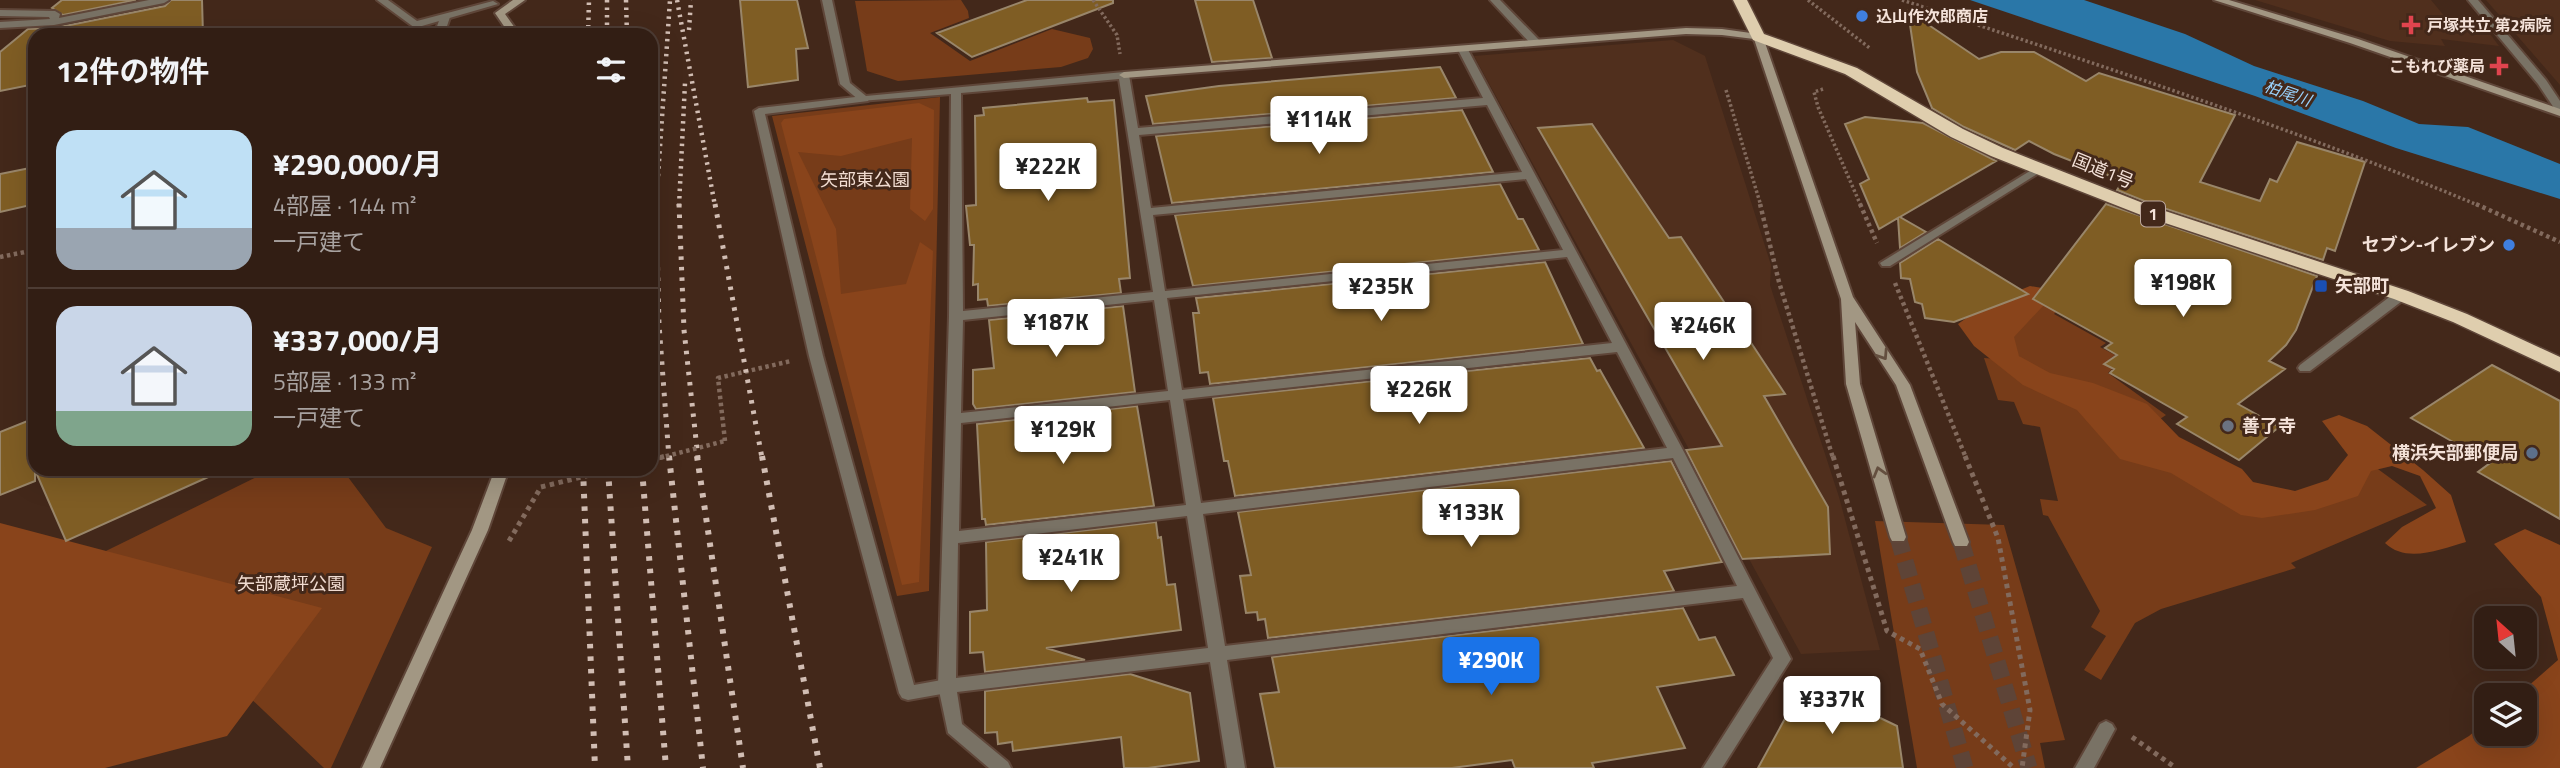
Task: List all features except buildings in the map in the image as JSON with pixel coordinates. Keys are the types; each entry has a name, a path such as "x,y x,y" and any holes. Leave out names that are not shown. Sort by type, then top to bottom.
{"highway":[{"path":"1740,0 1758,37"},
{"name":"国道1号","path":"1758,37 1851,71 1957,132 2038,169 2147,211 2401,295 2460,318 2560,365"}],"street":[{"path":"0,25 54,22 164,0"},
{"path":"382,0 415,25 520,0"},
{"path":"827,0 845,84 864,99"},
{"path":"1495,0 1535,42"},
{"path":"2219,0 2354,41 2560,111"},
{"path":"2473,0 2542,82 2560,111"},
{"path":"494,6 510,28"},
{"path":"0,13 55,14 54,22"},
{"path":"441,28 445,18"},
{"path":"1747,591 947,686 908,693 816,356 759,111 1124,75 1535,42 1686,31 1758,37 1846,297 1853,384 1898,537"},
{"path":"1462,48 1677,452 1782,659 1712,768"},
{"path":"1124,75 1236,768"},
{"path":"956,90 956,316 947,686 954,728 1002,768"},
{"path":"1133,132 1490,101"},
{"path":"1886,263 2038,169"},
{"path":"1146,212 1529,175"},
{"path":"956,316 1571,253"},
{"path":"2305,368 2401,295"},
{"path":"1846,297 1903,385 1961,542"},
{"path":"953,419 1621,347"},
{"path":"951,538 1677,452"},
{"path":"371,768 480,530 499,476"},
{"path":"2084,768 2106,729"}],"path":[{"path":"1093,0 1117,35 1124,75"},
{"path":"1808,0 1874,52"},
{"path":"1902,0 2234,109 2370,159 2477,202 2560,242"},
{"path":"0,257 28,251"},
{"path":"658,458 724,441 718,378 816,356"},
{"path":"506,546 541,487 586,476"},
{"path":"2145,747 2176,768"}],"shaded area":[{"name":"戸塚共立 第2病院","path":"2255,0 2431,0 2446,18 2481,22 2499,46 2441,39 2445,46 2390,41"},
{"path":"2486,0 2560,0 2560,85"},
{"path":"1673,40 1705,56 1771,265 1770,285 1839,497 1880,650 1801,654 1474,56"},
{"path":"919,103 934,110 933,209 925,221 910,209 912,138 841,156 798,152 836,229 841,294 906,284 920,242 933,251 919,582 902,585 781,123 784,119"},
{"path":"2030,286 2054,290 2014,337 2019,356 2050,373 2093,383 2147,404 2179,437 2242,469 2253,482 2295,491 2328,480 2348,455 2322,421 2339,415 2367,426 2451,495 2466,542 2413,554 2403,553 2385,543 2402,527 2436,508 2420,476 2392,466 2371,471 2358,496 2315,510 2262,518 2241,515 2171,473 2120,459 2077,410 2023,385 1974,346 1958,324 1986,304"},
{"path":"0,523 322,608 227,736 105,768 0,768"},
{"path":"2525,529 2560,545 2560,768 2416,768 2474,732 2474,746 2537,746 2537,683 2532,683 2558,660 2541,597 2494,544"}],"green space":[{"path":"961,0 969,18 930,33 970,61 1052,29 1090,38 1093,49 1088,58 1061,67 898,81 867,71 855,1"},
{"name":"矢部東公園","path":"940,97 929,591 897,596 772,116"},
{"path":"2036,296 2059,308 2054,314 2106,343 2100,347 2115,355 2103,364 2112,369 2108,373 2166,415 2154,423 2289,507 2371,464 2427,505 2291,563 2296,568 2161,609 2135,623 2101,680 2084,670 2106,636 2091,627 2100,611 2048,516 2043,515 2040,499 2058,501 2040,427 2023,424 2014,402 1998,400 1984,358 2023,361 1995,327"},
{"name":"矢部蔵坪公園","path":"259,476 347,476 386,528 432,547 331,768 324,768 186,637 59,574"},
{"path":"1875,521 2004,525 2065,740 2040,743 2045,768 1917,768"}],"water":[{"name":"柏尾川","path":"1970,0 2084,0 2185,34 2254,66 2363,101 2419,124 2468,127 2560,164 2560,199 2396,148 2255,96"}],"tunnel":[{"path":"1898,537 1965,768"},
{"path":"1961,542 2029,768"}],"railway":[{"path":"588,28 589,0"},
{"path":"607,0 607,28"},
{"path":"626,0 627,28"},
{"path":"658,177 670,0"},
{"path":"677,0 715,206"},
{"path":"689,30 691,0"},
{"path":"679,205 685,83"},
{"path":"715,204 762,458"},
{"path":"679,205 684,330 698,458"},
{"path":"658,284 669,458"},
{"path":"669,456 703,768"},
{"path":"697,456 743,768"},
{"path":"762,456 820,768"},
{"path":"583,476 595,768"},
{"path":"608,476 628,768"},
{"path":"643,476 666,768"}],"place":[{"name":"込山作次郎商店","path":"1862,16"},
{"name":"戸塚共立 第2病院","path":"2411,25"},
{"name":"こもれび薬局","path":"2499,66"},
{"name":"セブン-イレブン","path":"2509,245"},
{"name":"矢部町","path":"2321,286"},
{"name":"善了寺","path":"2228,426"},
{"name":"横浜矢部郵便局","path":"2532,453"}]}
